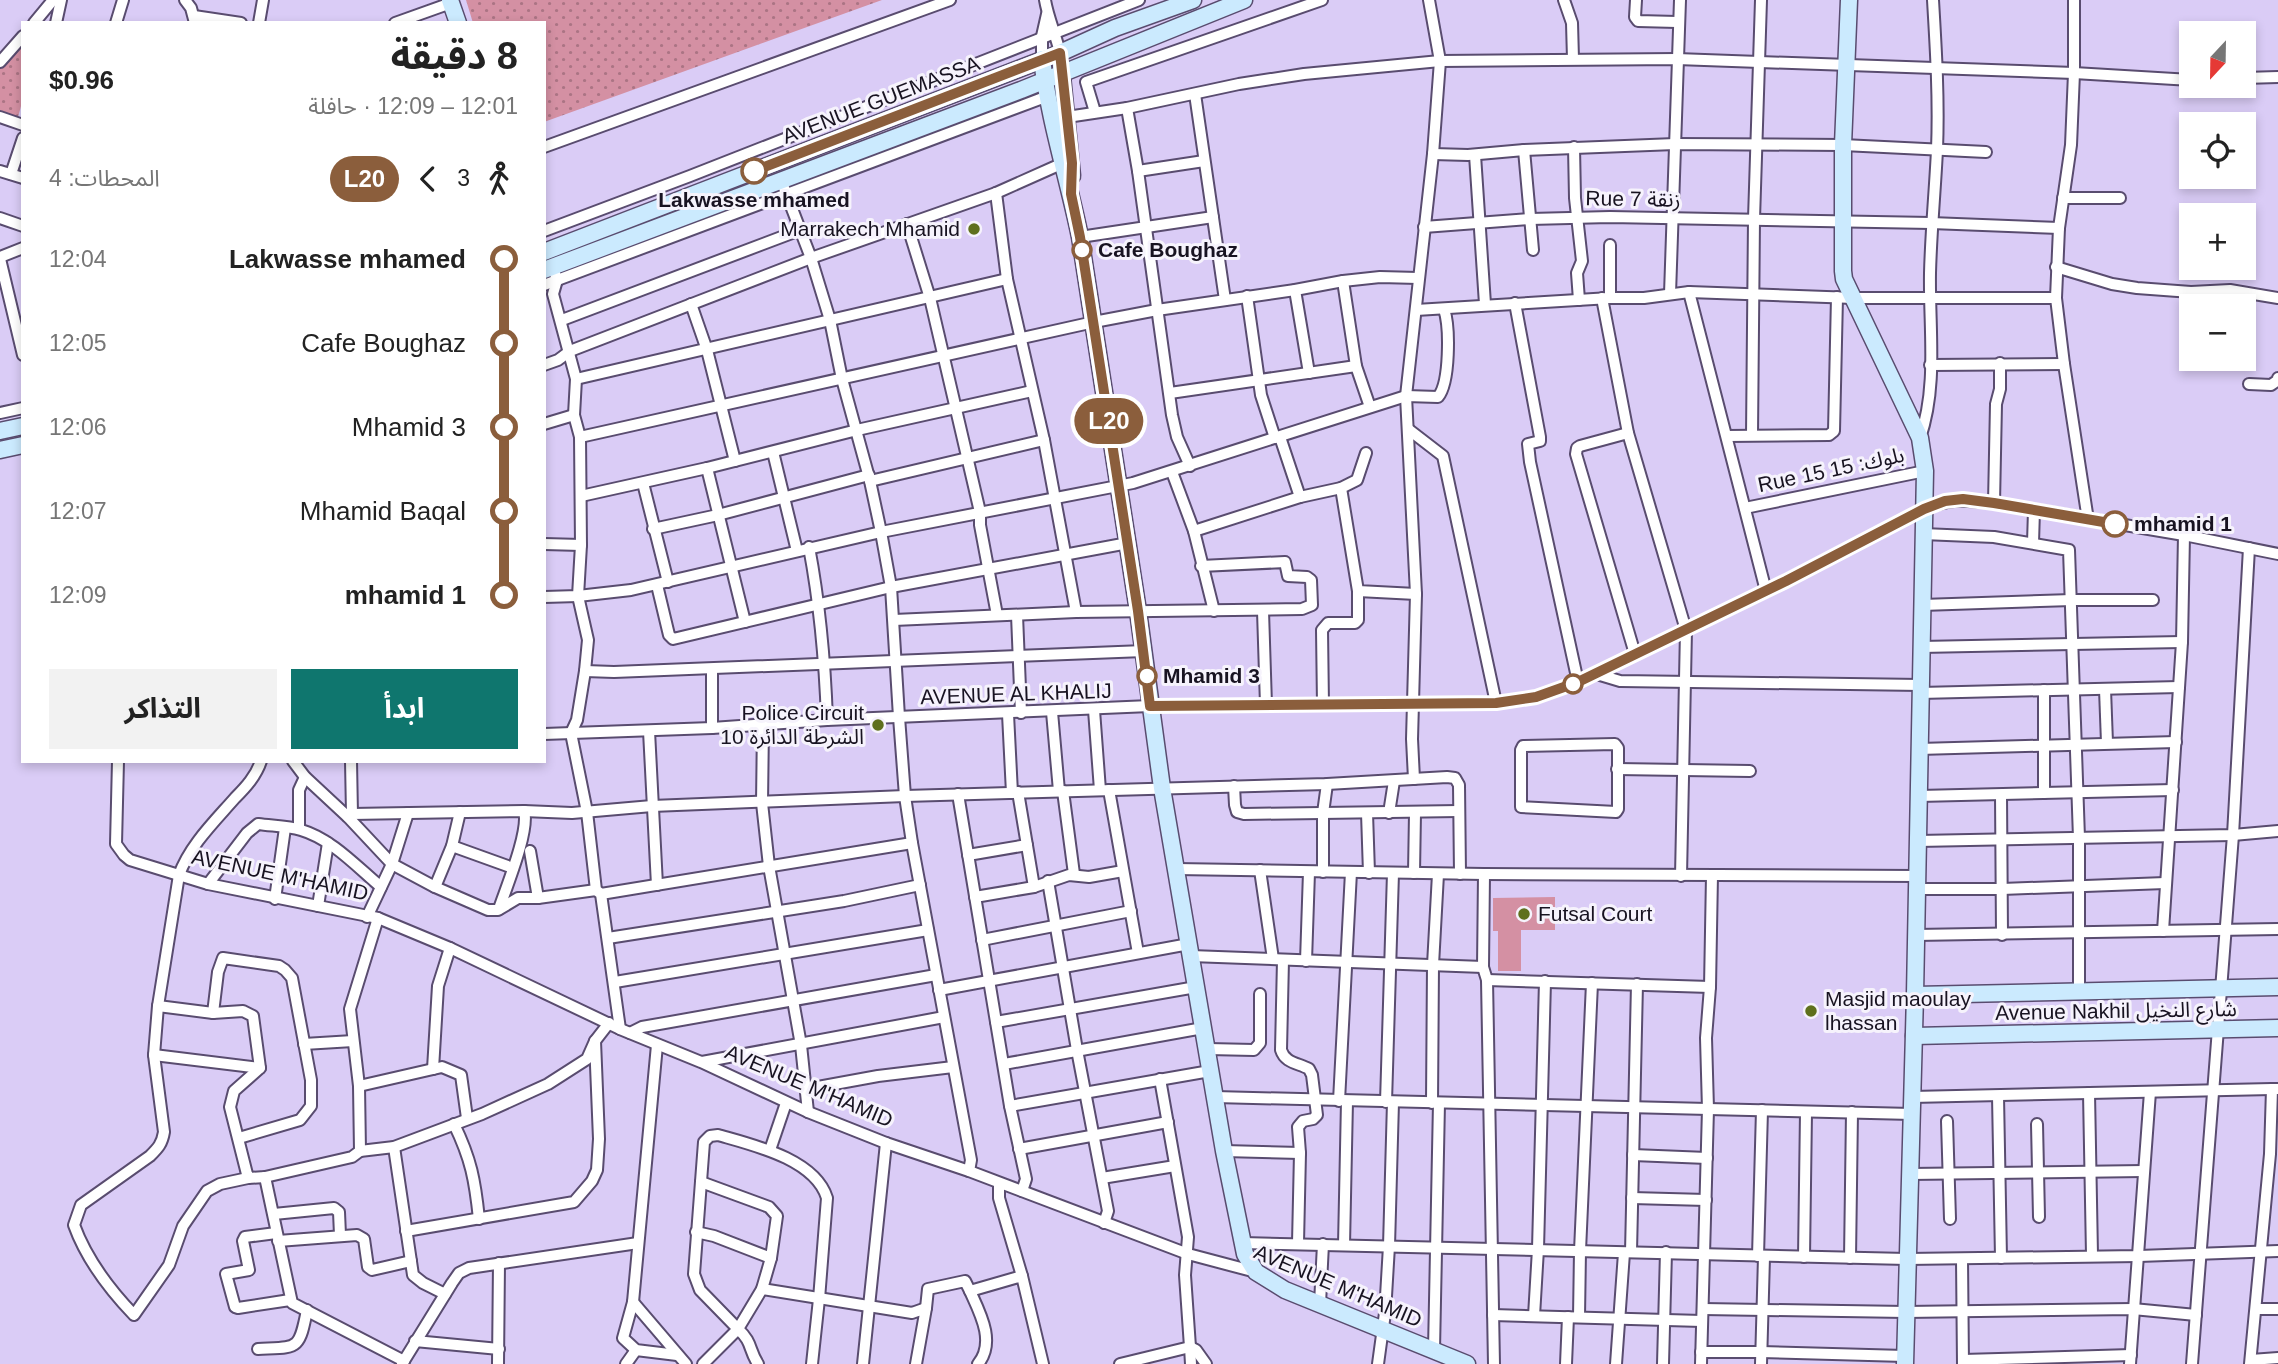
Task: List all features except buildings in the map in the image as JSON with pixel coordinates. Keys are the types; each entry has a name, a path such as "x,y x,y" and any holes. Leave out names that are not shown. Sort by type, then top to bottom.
{"street":[{"path":"36,21 53,0"},
{"path":"56,21 61,0"},
{"path":"117,21 123,0"},
{"path":"185,0 194,20"},
{"path":"259,21 263,0"},
{"path":"546,146 950,0"},
{"path":"1045,0 1060,53 1072,163 1071,194"},
{"path":"546,230 1139,0"},
{"name":"AVENUE GUEMASSA","path":"546,249 1193,0"},
{"name":"AVENUE GUEMASSA","path":"551,273 1046,88 1062,74 1244,0"},
{"path":"1095,112 1086,82 1322,0"},
{"path":"1414,779 1416,594 1406,396 1433,154 1440,61 1429,0"},
{"path":"1564,0 1572,23 1573,59"},
{"path":"1636,0 1638,21 1677,22"},
{"path":"1670,294 1677,22 1680,0"},
{"path":"1752,435 1754,219 1761,0"},
{"path":"1727,436 1829,435 1834,431 1846,298 1842,221 1849,0"},
{"path":"1920,438 1927,415 1930,365 1931,223 1937,150 1938,70 1933,0"},
{"path":"2074,0 2071,145 2059,228 2056,298 2088,520"},
{"path":"400,21 450,1 457,21"},
{"path":"1047,14 1042,36 1046,88 1061,164 1071,194 1080,237 1128,543 1162,788 1224,1151 1242,1243 1248,1262 1256,1272"},
{"path":"0,62 21,39"},
{"path":"1067,117 1304,74 1440,61 1677,59 2179,79"},
{"path":"2256,78 2278,77"},
{"path":"1195,94 1225,300"},
{"path":"1127,108 1172,415 1177,437 1189,466"},
{"path":"0,117 21,124"},
{"path":"5,172 21,142"},
{"path":"1433,154 1475,155 1574,147 1675,144 1843,145 1986,152"},
{"path":"1574,147 1582,261 1577,273 1579,300"},
{"path":"1524,150 1533,250"},
{"path":"1475,155 1485,304"},
{"path":"1138,171 1204,162"},
{"path":"546,364 570,351 811,258 996,192 1061,164"},
{"path":"783,187 811,258 830,320 842,379 881,532 891,587 905,796 971,1160 969,1171"},
{"path":"996,192 1007,279 1044,440 1076,612"},
{"path":"2063,198 2120,198"},
{"path":"1080,237 1213,217"},
{"name":"Rue 7 زنقة","path":"1424,227 1578,217 2059,228"},
{"path":"0,218 21,225"},
{"path":"908,223 930,298 968,458 997,615"},
{"path":"562,320 800,230"},
{"path":"1611,245 1606,298 1628,433 1686,630 1681,876"},
{"path":"21,249 0,258 21,347"},
{"path":"546,253 551,273 547,289 562,320 576,379 574,415 580,437 581,545 578,596 588,640 577,720 571,733 625,1031 936,975"},
{"path":"2056,267 2112,284 2137,288 2191,292 2230,290 2278,298"},
{"path":"580,437 1157,310 1343,281 1380,277 1418,278"},
{"path":"576,379 707,351 1007,279"},
{"path":"1343,281 1356,366 1370,407"},
{"path":"1295,290 1309,373"},
{"path":"1689,292 1766,591"},
{"path":"1416,310 1485,304 1644,298 1689,292 1846,298 2056,298"},
{"path":"1247,296 1261,395 1300,496"},
{"path":"1712,875 1701,1358 1761,1352 1905,1360 1925,471 1920,438 1846,298"},
{"path":"1515,303 1540,437 1540,440 1528,444 1530,462 1578,682"},
{"path":"691,304 707,351 735,461"},
{"path":"546,597 631,590 733,568 810,547 1118,486 1172,472 1406,396 1438,397 1445,384 1448,322 1444,309"},
{"path":"1994,503 1996,404 2000,389 2000,363"},
{"path":"1930,365 2064,364"},
{"path":"1170,393 1356,366"},
{"path":"2249,384 2271,385 2278,378"},
{"path":"581,496 1032,391"},
{"path":"0,413 21,408"},
{"path":"546,423 574,415"},
{"path":"0,431 21,426"},
{"path":"1408,429 1443,456 1496,703"},
{"path":"1628,433 1580,446 1576,454 1635,654"},
{"path":"653,529 784,496 1044,440"},
{"path":"0,450 21,445"},
{"path":"773,452 797,551"},
{"path":"1194,531 1300,496 1341,488 1357,480 1366,453"},
{"path":"707,468 746,622"},
{"name":"Rue 15 بلوك: 15","path":"1745,508 1925,471"},
{"path":"1172,472 1194,531 1214,611"},
{"path":"643,483 653,529 669,635 673,639 891,587 1128,543"},
{"path":"1323,705 1322,630 1328,623 1348,624 1358,620 1358,591 1341,488"},
{"name":"AVENUE AL KHALIJ","path":"546,734 1150,706 1413,705 1496,703 1536,697 1578,682 1686,630 1924,509 1945,501 1963,499 2184,535 2278,554"},
{"path":"2033,543 2034,510"},
{"path":"1923,534 1982,536 2069,550 2079,838 2079,991"},
{"path":"2163,931 2182,642 2184,535"},
{"path":"546,544 581,545"},
{"path":"810,547 820,604 827,720"},
{"path":"2192,1364 2233,835 2249,548"},
{"path":"894,620 1076,612 1263,611 1309,608 1312,600 1310,579 1288,576 1286,563 1283,561 1201,566"},
{"path":"1358,591 1416,594"},
{"path":"1922,606 2072,600 2153,600"},
{"path":"1263,611 1266,705"},
{"path":"1017,615 1021,713"},
{"path":"1922,646 2182,642"},
{"path":"585,671 712,669 1144,651"},
{"path":"712,669 712,728"},
{"path":"1599,672 1600,675 1620,681 1684,683 2044,690 2179,687"},
{"path":"2105,689 2107,743"},
{"path":"2044,690 2045,793"},
{"path":"1094,710 1104,790 1138,953"},
{"path":"1052,712 1074,874"},
{"path":"1008,714 1015,792 1034,887"},
{"path":"762,725 762,803 769,866 801,1045 808,1112"},
{"path":"649,731 657,885"},
{"path":"1919,748 2176,742"},
{"path":"1615,744 1618,748 1617,769 1616,812 1521,807 1523,746 1615,744"},
{"name":"AVENUE M'HAMID","path":"118,763 116,844 131,860 208,884 373,917 450,948 625,1031 701,1062 808,1112 1188,1254 1256,1272 1285,1290 1467,1364"},
{"path":"260,763 247,786 187,856 179,875 158,1006 154,1055 164,1132 162,1141 150,1156 81,1205 74,1225 88,1255 119,1299 134,1315 169,1265 183,1226 206,1191 220,1184 341,1161 360,1151 394,1147 482,1114 548,1084 587,1059 609,1023"},
{"path":"294,763 305,778 350,815 391,864 435,887 494,912 518,898 657,885 912,843"},
{"path":"350,815 351,763"},
{"path":"1617,769 1750,771"},
{"path":"299,829 299,790 305,778"},
{"path":"350,815 460,812 525,815 652,806 1455,778 1459,785 1460,874"},
{"path":"1390,813 1394,780"},
{"path":"1323,872 1323,813 1327,783"},
{"path":"1234,786 1237,812 1244,814 1459,811"},
{"path":"1919,796 2173,790"},
{"path":"958,794 1010,1106 1026,1179 1022,1191"},
{"path":"2001,795 2002,935"},
{"path":"435,887 453,846 460,812"},
{"path":"360,1151 359,1086 349,1009 381,887 408,813"},
{"path":"1367,813 1369,873"},
{"path":"1413,873 1415,813"},
{"path":"525,815 524,851 538,898"},
{"path":"208,884 247,833 258,824 299,829 328,843 381,887"},
{"path":"275,899 285,828"},
{"path":"1918,841 2233,835 2278,831"},
{"path":"318,906 328,843"},
{"path":"968,855 1027,845"},
{"path":"453,846 513,868"},
{"path":"499,909 513,868 524,851"},
{"path":"1176,869 1712,875 1917,882 2002,889 2165,883"},
{"path":"1260,870 1278,959 1281,1050 1287,1061 1308,1069 1312,1075 1316,1100 1315,1118 1299,1123 1298,1244"},
{"path":"975,897 1034,887 1074,874 1089,877 1123,871"},
{"path":"1306,961 1309,872"},
{"path":"1344,1245 1343,1101 1351,873"},
{"path":"1378,1364 1385,1313 1389,1246 1393,873"},
{"path":"1434,1350 1437,1248 1433,965 1438,874"},
{"path":"1484,874 1483,967 1487,980 1494,1364"},
{"path":"1048,881 1108,1210 1104,1223"},
{"path":"608,938 844,901 920,885"},
{"path":"982,940 1131,911"},
{"path":"1916,935 2278,929"},
{"path":"615,982 928,930"},
{"path":"433,1069 438,986 450,948"},
{"path":"939,990 1138,953 1190,950 1306,961 1483,967"},
{"path":"213,1013 218,972 223,958 279,967 292,978 311,1080 311,1106 300,1120 239,1138"},
{"path":"1487,980 1710,987"},
{"path":"1534,1316 1545,981"},
{"path":"1566,1364 1574,1317 1580,1251 1592,983"},
{"path":"1616,1364 1632,1198 1637,984"},
{"path":"996,1021 1196,987"},
{"name":"Avenue Nakhil شارع النخيل","path":"1915,995 2278,987"},
{"path":"1208,1049 1254,1050 1260,1044 1260,994"},
{"path":"158,1006 213,1013 243,1012 253,1016 260,1068"},
{"path":"701,1062 944,1017"},
{"path":"1004,1064 1203,1028"},
{"name":"Avenue Nakhil شارع النخيل","path":"1914,1036 2278,1028"},
{"path":"304,1044 353,1041"},
{"path":"406,1231 574,1202 592,1181 597,1170 599,1154 596,1041"},
{"path":"657,1045 633,1302 623,1338 636,1350 677,1355"},
{"path":"154,1055 260,1068"},
{"path":"359,1086 442,1067 461,1075 467,1118"},
{"path":"807,1089 878,1076 953,1067"},
{"path":"248,1178 230,1107 234,1091 260,1068"},
{"path":"1010,1106 1210,1071"},
{"path":"1160,1079 1188,1237 1185,1275 1191,1364"},
{"path":"1912,1097 2275,1089 2274,1154 2260,1252 2251,1362 2278,1358"},
{"path":"1962,1259 1963,1362 2130,1359 2150,1092"},
{"path":"2089,1093 2092,1255"},
{"path":"1998,1096 2001,1258"},
{"path":"1215,1097 1912,1114"},
{"path":"770,1150 786,1103"},
{"path":"1761,1364 1762,1110"},
{"path":"1804,1257 1806,1111"},
{"path":"1850,1258 1852,1112"},
{"path":"1947,1121 1950,1219"},
{"path":"1019,1149 1168,1122"},
{"path":"454,1124 474,1176 479,1219"},
{"path":"2037,1124 2039,1217"},
{"path":"758,1364 752,1353 750,1340 697,1286 694,1274 704,1142 710,1136 718,1135 770,1150 809,1172 824,1190 827,1198 820,1299 812,1364"},
{"path":"863,1364 886,1143"},
{"path":"394,1147 413,1275 445,1294"},
{"path":"1224,1151 1300,1153"},
{"path":"1633,1155 1707,1158"},
{"path":"1102,1178 1175,1166"},
{"path":"1910,1174 2144,1171"},
{"path":"265,1177 290,1300"},
{"path":"701,1182 773,1209 777,1220 771,1258 762,1289 738,1329 703,1364"},
{"path":"999,1183 999,1198 1022,1276 1043,1364"},
{"path":"1632,1198 1706,1200"},
{"path":"2266,1199 2278,1199"},
{"path":"274,1214 334,1208 339,1212 340,1235"},
{"path":"696,1232 714,1236 771,1258"},
{"path":"411,1261 374,1271 368,1267 364,1239 357,1235 245,1237 243,1241 249,1270 226,1274 235,1307 290,1300 403,1362 459,1273 469,1268 638,1243"},
{"path":"1242,1243 1908,1259 2278,1251"},
{"path":"1320,1304 1323,1244"},
{"path":"1663,1364 1666,1252"},
{"path":"498,1364 499,1263"},
{"path":"970,1291 1022,1276"},
{"path":"916,1364 928,1289 965,1280 984,1320 987,1343 983,1358 978,1364"},
{"path":"762,1289 912,1312 926,1308"},
{"path":"633,1302 686,1364"},
{"path":"1703,1308 1906,1312 2133,1309 2196,1315"},
{"path":"2256,1309 2278,1308"},
{"path":"258,1349 296,1345 301,1337 307,1310"},
{"path":"1493,1315 1702,1321"},
{"path":"415,1341 499,1349"},
{"path":"1120,1364 1191,1348 1196,1350 1206,1364"},
{"path":"626,1364 636,1350"}],"shaded area":[{"path":"466,0 882,0 546,121 546,21 472,21"},
{"path":"21,44 21,106 18,117 0,111 0,67"},
{"name":"Futsal Court","path":"1555,897 1555,930 1521,930 1521,971 1498,971 1498,931 1493,931 1493,898"}],"bus line":[{"name":"L20","path":"754,171 1060,53 1072,163 1071,194 1094,322 1150,706 1413,705 1515,701 1560,690 1578,682 1825,562 1924,509 1945,501 1963,499 1994,503 2115,524"}],"place":[{"name":"Lakwasse mhamed","path":"754,171"},
{"name":"Marrakech Mhamid","path":"974,229"},
{"name":"Cafe Boughaz","path":"1082,250"},
{"name":"mhamid 1","path":"2115,524"},
{"name":"Mhamid 3","path":"1147,676"},
{"name":"Police Circuit 10 الشرطة الدائرة","path":"878,725"},
{"name":"Futsal Court","path":"1524,914"},
{"name":"Masjid maoulay lhassan","path":"1811,1011"}]}
